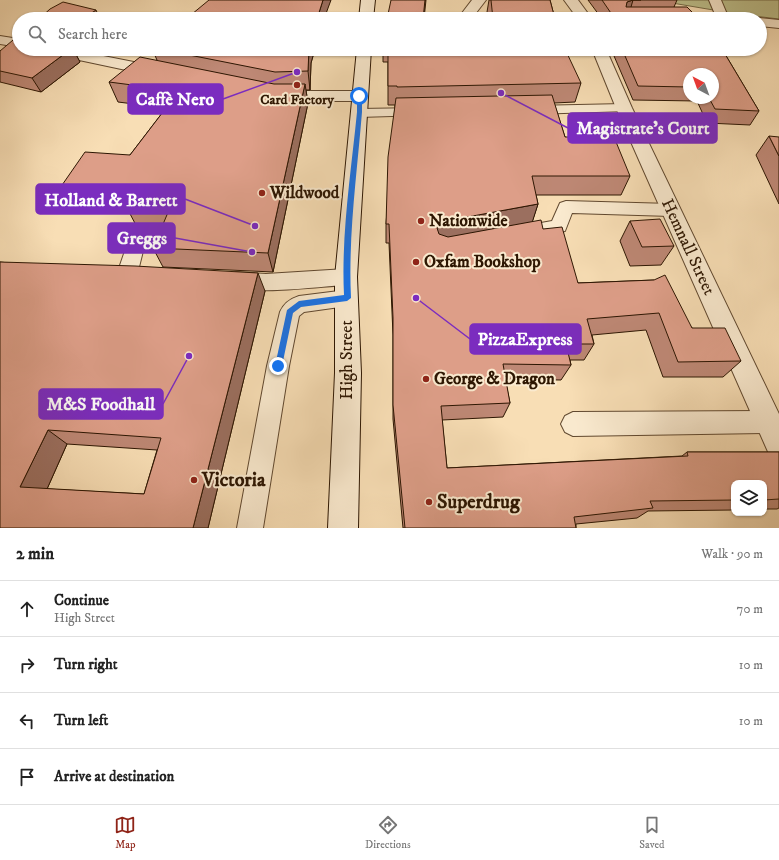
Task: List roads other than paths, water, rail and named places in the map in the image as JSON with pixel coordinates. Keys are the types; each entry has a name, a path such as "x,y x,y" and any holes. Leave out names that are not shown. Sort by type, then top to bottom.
{"street":[{"path":"367,12 368,0"},
{"path":"469,12 479,0"},
{"path":"571,0 580,12"},
{"path":"767,23 779,24"},
{"path":"0,40 12,43"},
{"path":"81,56 170,74"},
{"name":"High Street","path":"343,528 348,373 347,288 363,56"},
{"name":"Hemnall Street","path":"602,56 624,108 779,444"},
{"path":"263,93 278,97 359,104"}],"lane":[{"path":"714,0 720,12"},
{"path":"359,104 437,111"},
{"path":"514,110 624,108"},
{"path":"506,236 559,226 566,206 671,210"},
{"path":"135,247 127,274 158,276"},
{"path":"219,280 347,288"},
{"path":"250,528 278,366 290,312 299,304 347,288"},
{"path":"573,424 769,422"}],"place":[{"name":"Caffè Nero","path":"297,72"},
{"name":"Card Factory","path":"297,85"},
{"name":"Magistrate's Court","path":"501,93"},
{"name":"Wildwood","path":"262,193"},
{"name":"Nationwide","path":"421,221"},
{"name":"Holland & Barrett","path":"255,226"},
{"name":"Greggs","path":"252,252"},
{"name":"Oxfam Bookshop","path":"416,262"},
{"name":"PizzaExpress","path":"416,298"},
{"name":"M&S Foodhall","path":"189,356"},
{"name":"George & Dragon","path":"426,379"},
{"name":"Victoria","path":"194,480"},
{"name":"Superdrug","path":"429,502"}]}
